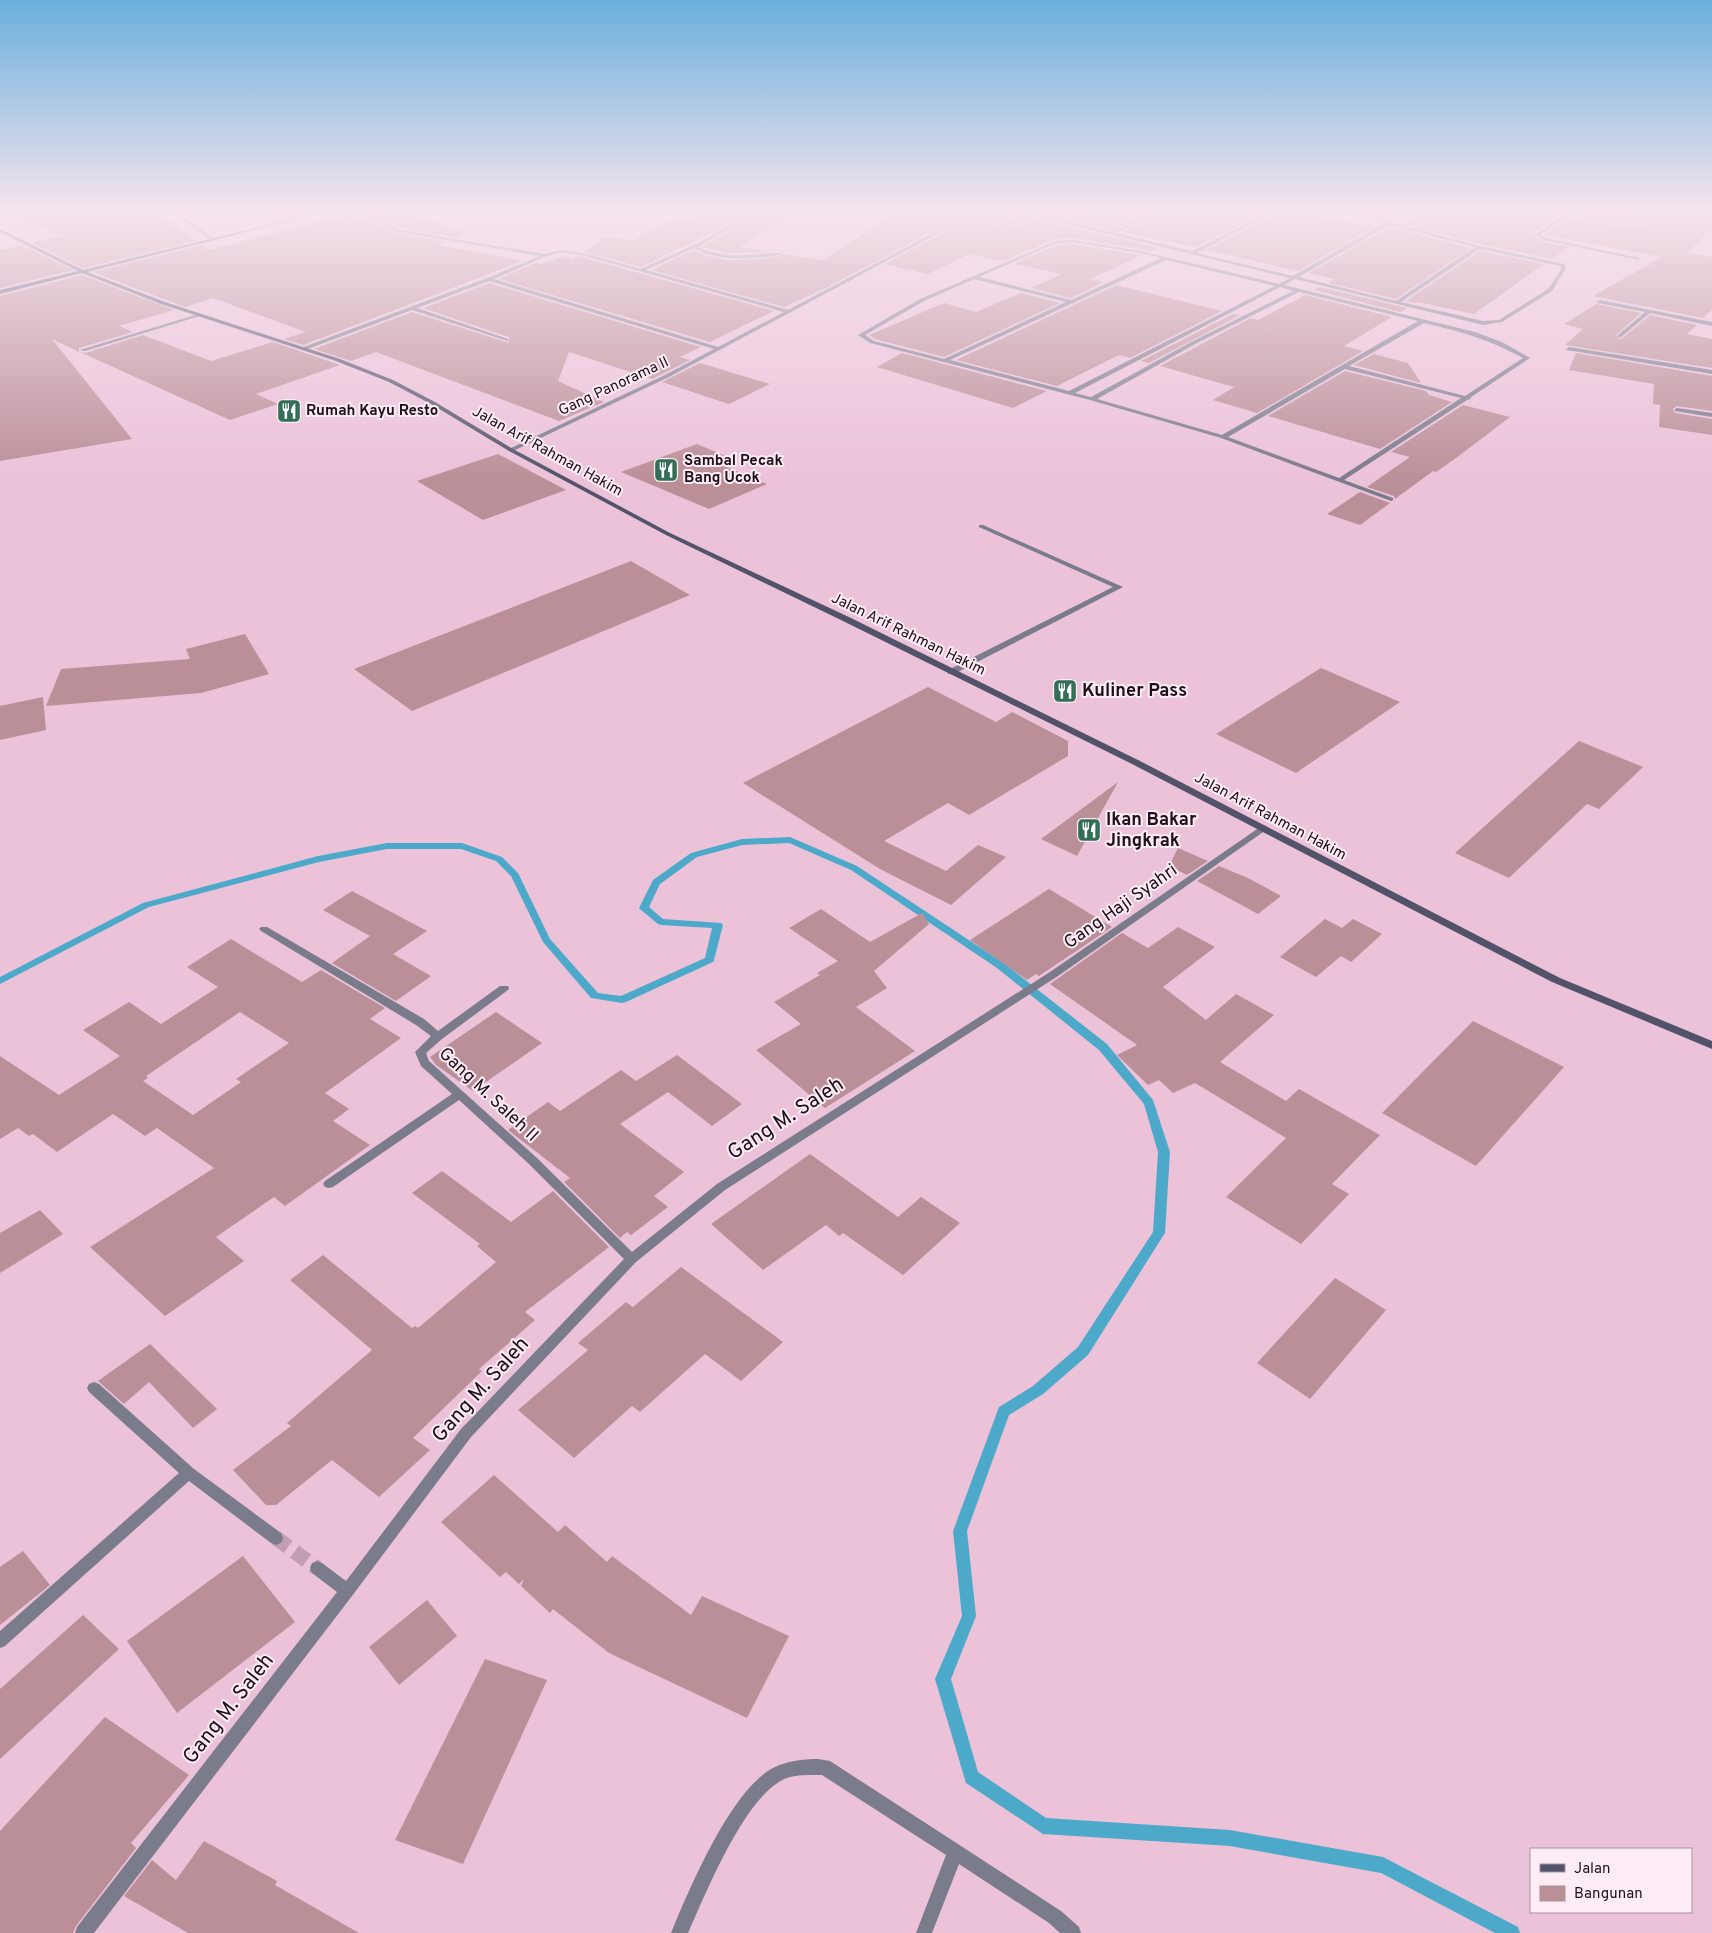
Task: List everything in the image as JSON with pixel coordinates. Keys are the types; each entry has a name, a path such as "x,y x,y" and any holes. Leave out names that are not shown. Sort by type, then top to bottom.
{"street":[{"name":"Jalan Arif Rahman Hakim","path":"159,301 197,316 303,349 391,381 433,402 511,450 668,534 951,672 1263,828 1556,980 1712,1044"},
{"path":"303,349 430,301"},
{"path":"562,301 719,349"},
{"path":"751,301 789,312"},
{"name":"Gang Panorama II","path":"511,450 667,376 809,301"},
{"path":"921,301 894,314 861,335 866,340 1070,393 1223,437 1391,499"},
{"path":"1070,393 1249,301"},
{"path":"1092,399 1195,342 1276,301"},
{"path":"1341,301 1424,320 1490,338 1527,358 1341,479"},
{"path":"1388,301 1476,322 1495,322 1531,301"},
{"path":"944,361 1071,302"},
{"path":"1600,302 1712,324"},
{"path":"412,308 506,340"},
{"path":"1620,336 1648,312"},
{"path":"83,350 197,316"},
{"path":"1223,437 1424,320"},
{"path":"1569,349 1712,372"},
{"path":"1345,367 1468,398"},
{"path":"1677,410 1712,415"},
{"path":"951,672 1119,587 981,526"},
{"name":"Gang Haji Syahri","path":"1022,992 1054,974 1263,828"},
{"name":"Gang M. Saleh II","path":"264,929 420,1022 438,1036 420,1052 425,1063 533,1162 632,1259"},
{"path":"438,1036 504,988"},
{"name":"Gang M. Saleh","path":"83,1933 347,1591 466,1433 632,1259 721,1187 1022,992"},
{"path":"329,1184 460,1094"},
{"path":"94,1388 189,1473 276,1538"},
{"path":"0,1641 189,1473"},
{"path":"317,1568 347,1591"},
{"path":"679,1933 735,1818 752,1796 773,1776 796,1767 824,1767 1055,1917 1073,1933"},
{"path":"924,1933 955,1852"}],"building":[{"path":"0,301 151,301 174,310 119,326 133,332 79,348 79,352 52,339 132,439 0,461"},
{"path":"170,301 203,301 185,307"},
{"path":"222,301 418,301 303,345 284,339 306,332"},
{"path":"441,301 549,301 701,347 680,357 690,360 652,379 569,352 558,381 604,402 559,421 376,352 351,361 314,349 412,312 509,343 509,337 423,308"},
{"path":"573,301 739,301 774,311 710,342"},
{"path":"763,301 797,301 784,307"},
{"path":"1002,301 1053,301 1060,303 944,357 875,339 869,335 944,303 976,312"},
{"path":"1081,301 1182,301 1222,311 1130,358 1119,355 1057,386 956,360"},
{"path":"1293,301 1330,301 1392,317 1344,346 1363,351 1257,413 1213,400 1234,387 1160,366 1251,318 1258,320"},
{"path":"1358,301 1379,301 1407,308 1400,312"},
{"path":"1407,301 1492,301 1474,314 1418,302"},
{"path":"1619,301 1712,301 1712,310 1703,318"},
{"path":"1596,304 1641,313 1616,335 1620,340 1650,315 1697,325 1687,334 1712,339 1712,368 1565,345 1583,329 1564,324"},
{"path":"1233,314 1240,315 1149,363 1141,361"},
{"path":"143,335 211,361 273,342 340,365 256,394 278,404 230,420 80,352 86,353"},
{"path":"902,353 1047,391 1013,408 877,367"},
{"path":"1576,353 1712,376 1712,411 1677,406 1673,409 1675,413 1712,419 1712,435 1659,427 1660,405 1653,404 1654,384 1569,370"},
{"path":"1374,354 1408,363 1421,383 1354,365"},
{"path":"700,363 770,384 729,404 662,382"},
{"path":"1345,371 1426,391 1429,395 1452,402 1380,449 1268,416"},
{"path":"1463,405 1510,417 1456,458 1436,472 1433,471 1395,499 1394,496 1367,487 1410,457 1391,452"},
{"path":"697,444 730,458 717,463 767,484 709,509 621,472"},
{"path":"498,454 566,490 483,520 417,481"},
{"path":"1360,492 1390,503 1360,525 1327,514"},
{"path":"631,561 690,595 412,711 354,669"},
{"path":"245,634 269,674 201,693 46,706 61,669 190,659 186,649"},
{"path":"1321,668 1400,702 1296,773 1216,734"},
{"path":"928,687 996,722 1012,712 1068,741 1068,756 969,815 948,803 884,841 946,871 978,845 1006,857 951,905 880,869 743,783"},
{"path":"43,697 46,730 0,740 0,706"},
{"path":"1579,741 1643,767 1599,809 1587,804 1509,878 1455,853"},
{"path":"1118,782 1077,856 1041,839"},
{"path":"1178,848 1208,861 1187,875 1169,866"},
{"path":"1219,866 1248,878 1281,896 1258,914 1197,881"},
{"path":"1049,889 1112,927 1039,976 1036,974 1027,980 970,940"},
{"path":"352,891 427,931 393,954 431,976 396,1001 332,963 370,936 323,910"},
{"path":"821,909 870,942 922,913 929,924 874,971 887,988 856,1007 915,1051 825,1108 756,1050 801,1024 774,1002 820,975 817,973 838,961 789,928"},
{"path":"1325,919 1342,928 1353,919 1382,934 1351,962 1341,956 1316,977 1280,957"},
{"path":"1178,927 1215,947 1163,987 1206,1020 1236,994 1274,1015 1220,1062 1286,1101 1299,1089 1380,1135 1332,1184 1349,1194 1301,1244 1226,1197 1286,1138 1195,1083 1173,1093 1159,1080 1148,1085 1117,1055 1137,1045 1050,984 1122,933 1148,948"},
{"path":"231,939 302,982 321,970 385,1008 370,1019 401,1038 325,1093 349,1109 333,1121 370,1145 285,1206 274,1197 216,1237 244,1261 165,1316 90,1247 214,1168 157,1128 145,1136 113,1114 57,1152 33,1134 29,1136 18,1128 0,1139 0,1056 59,1095 120,1056 83,1030 129,1002 161,1024 218,987 187,967","holes":["240,1012 289,1043 236,1079 241,1082 193,1115 143,1081 148,1078 146,1076"]},
{"path":"496,1012 542,1043 473,1091 436,1065 430,1057"},
{"path":"1473,1021 1564,1067 1476,1166 1382,1113"},
{"path":"677,1055 742,1104 712,1126 668,1092 620,1124 684,1172 654,1196 668,1207 631,1235 627,1232 620,1238 564,1182 570,1178 508,1130 548,1102 560,1111 621,1070 636,1081"},
{"path":"810,1154 898,1217 921,1197 960,1223 903,1275 843,1233 839,1236 826,1225 763,1270 711,1224"},
{"path":"442,1171 511,1222 553,1191 609,1247 525,1312 535,1320 479,1369 482,1371 413,1438 430,1450 379,1497 332,1460 276,1505 266,1505 233,1470 291,1426 287,1423 372,1350 290,1280 323,1255 412,1328 415,1326 418,1328 496,1262 477,1246 480,1244 412,1193"},
{"path":"40,1210 63,1234 0,1273 0,1233"},
{"path":"681,1267 783,1342 741,1381 705,1354 640,1412 632,1406 574,1458 518,1410 588,1350 578,1343 626,1302 633,1307"},
{"path":"1335,1278 1386,1310 1310,1399 1257,1363"},
{"path":"150,1344 217,1409 193,1428 149,1382 124,1404 98,1381"},
{"path":"494,1475 558,1532 565,1525 607,1562 612,1556 691,1615 702,1596 789,1636 747,1718 609,1653 553,1609 550,1613 521,1586 524,1579 519,1584 506,1572 500,1577 441,1522"},
{"path":"23,1551 50,1585 0,1625 0,1567"},
{"path":"243,1556 295,1622 177,1713 127,1641"},
{"path":"427,1600 457,1636 399,1685 369,1647"},
{"path":"83,1615 119,1649 0,1759 0,1689"},
{"path":"485,1659 547,1680 463,1864 395,1840"},
{"path":"105,1717 189,1775 131,1843 136,1848 76,1926 73,1933 0,1933 0,1831"},
{"path":"204,1841 277,1881 275,1885 359,1933 188,1933 124,1896 152,1860 176,1880"}],"waterway":[{"path":"0,981 146,905 318,859 387,846 462,846 499,859 515,875 546,940 595,996 622,1000 709,960 718,925 661,922 644,908 656,882 694,855 742,842 790,840 854,868 1001,966 1103,1047 1149,1103 1164,1152 1159,1233 1083,1351 1038,1390 1004,1411 960,1531 969,1616 943,1679 972,1777 1043,1826 1230,1838 1383,1865 1512,1933"}],"tunnel":[{"path":"276,1538 317,1568"}],"place":[{"name":"Rumah Kayu Resto","path":"289,411"},
{"name":"Sambal Pecak Bang Ucok","path":"666,470"},
{"name":"Kuliner Pass","path":"1065,691"},
{"name":"Ikan Bakar Jingkrak","path":"1089,830"}]}
